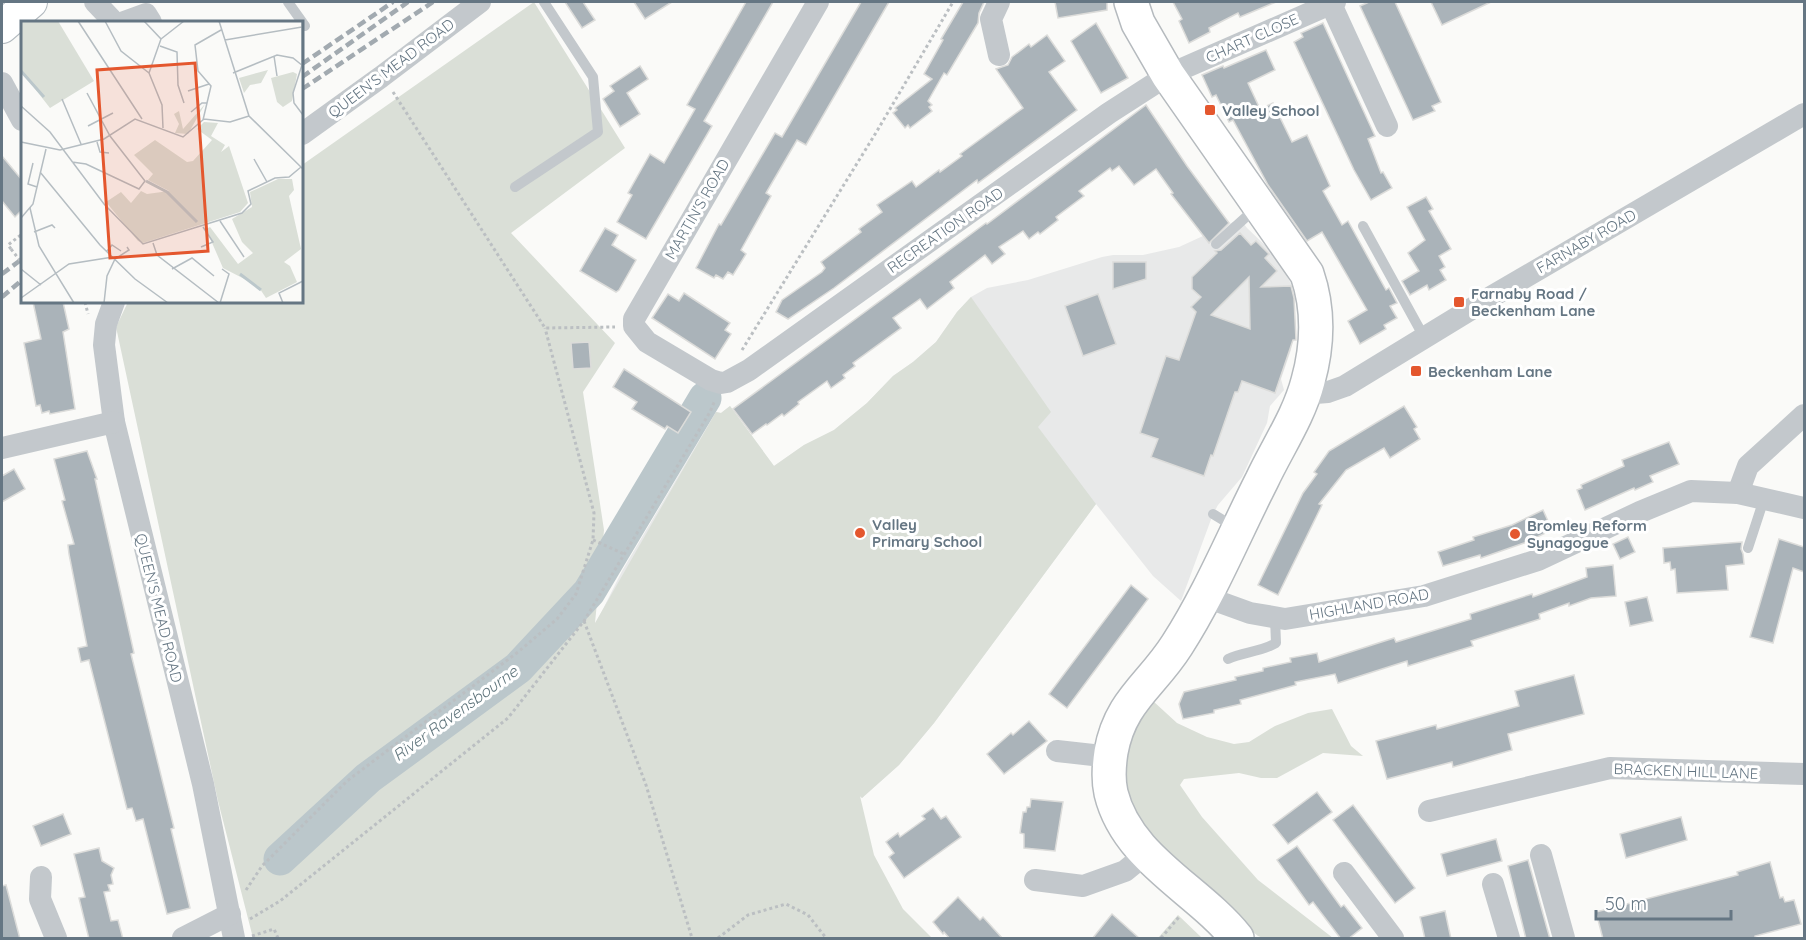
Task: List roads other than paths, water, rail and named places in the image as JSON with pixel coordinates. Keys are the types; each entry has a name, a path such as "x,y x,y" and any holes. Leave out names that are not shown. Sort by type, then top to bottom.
{"main road":[{"path":"1131,2 1138,23 1168,75 1258,206 1296,255 1313,290 1316,310 1313,358 1303,394 1226,522 1203,596 1170,656 1126,709 1116,729 1111,757 1109,781 1114,802 1128,831 1147,853 1213,913 1237,939"}],"street":[{"path":"3,23 31,2"},
{"path":"95,2 113,21"},
{"name":"QUEEN'S MEAD ROAD","path":"303,133 480,2"},
{"name":"MARTIN'S ROAD","path":"721,383 702,376 647,342 634,326 634,319 818,2"},
{"path":"999,2 990,19 999,55"},
{"path":"1332,2 1387,126"},
{"name":"CHART CLOSE","path":"1168,75 1332,2"},
{"path":"127,21 146,14 150,21"},
{"name":"RECREATION ROAD","path":"721,383 749,370 1109,113 1168,75"},
{"path":"2,83 21,118"},
{"name":"FARNABY ROAD","path":"1303,394 1339,389 1804,114"},
{"name":"QUEEN'S MEAD ROAD","path":"114,303 106,324 104,345 114,422 203,784 234,930"},
{"path":"1738,493 1748,466 1804,415"},
{"path":"2,448 114,422"},
{"name":"HIGHLAND ROAD","path":"1203,596 1234,608 1285,619 1424,596 1538,560 1640,512 1691,491 1738,493 1804,508"},
{"path":"1057,751 1111,757"},
{"name":"BRACKEN HILL LANE","path":"1429,811 1610,768 1804,774"},
{"path":"1035,880 1083,886 1125,871 1147,853"},
{"path":"1541,855 1564,939"},
{"path":"1344,873 1394,939"},
{"path":"41,878 40,899 56,939"},
{"path":"1493,884 1509,939"},
{"path":"183,939 234,930"}],"lane":[{"path":"288,2 302,21"},
{"path":"515,187 598,132 592,77 544,2"},
{"path":"303,22 306,26"},
{"path":"1216,244 1258,206"},
{"path":"1363,226 1424,337"},
{"path":"1748,548 1764,499"},
{"path":"1228,659 1239,654 1269,648 1276,643 1275,618"}],"waterway":[{"name":"River Ravensbourne","path":"280,859 368,778 518,668 589,592 705,398"}],"railway":[{"path":"303,63 393,2"},
{"path":"303,76 408,2"},
{"path":"303,88 433,2"},
{"path":"2,274 21,260"},
{"path":"2,297 21,281"}],"place":[{"name":"Valley School","path":"1210,110"},
{"name":"Farnaby Road / Beckenham Lane","path":"1459,302"},
{"name":"Beckenham Lane","path":"1416,371"},
{"name":"Valley Primary School","path":"860,533"},
{"name":"Bromley Reform Synagogue","path":"1515,534"}]}
